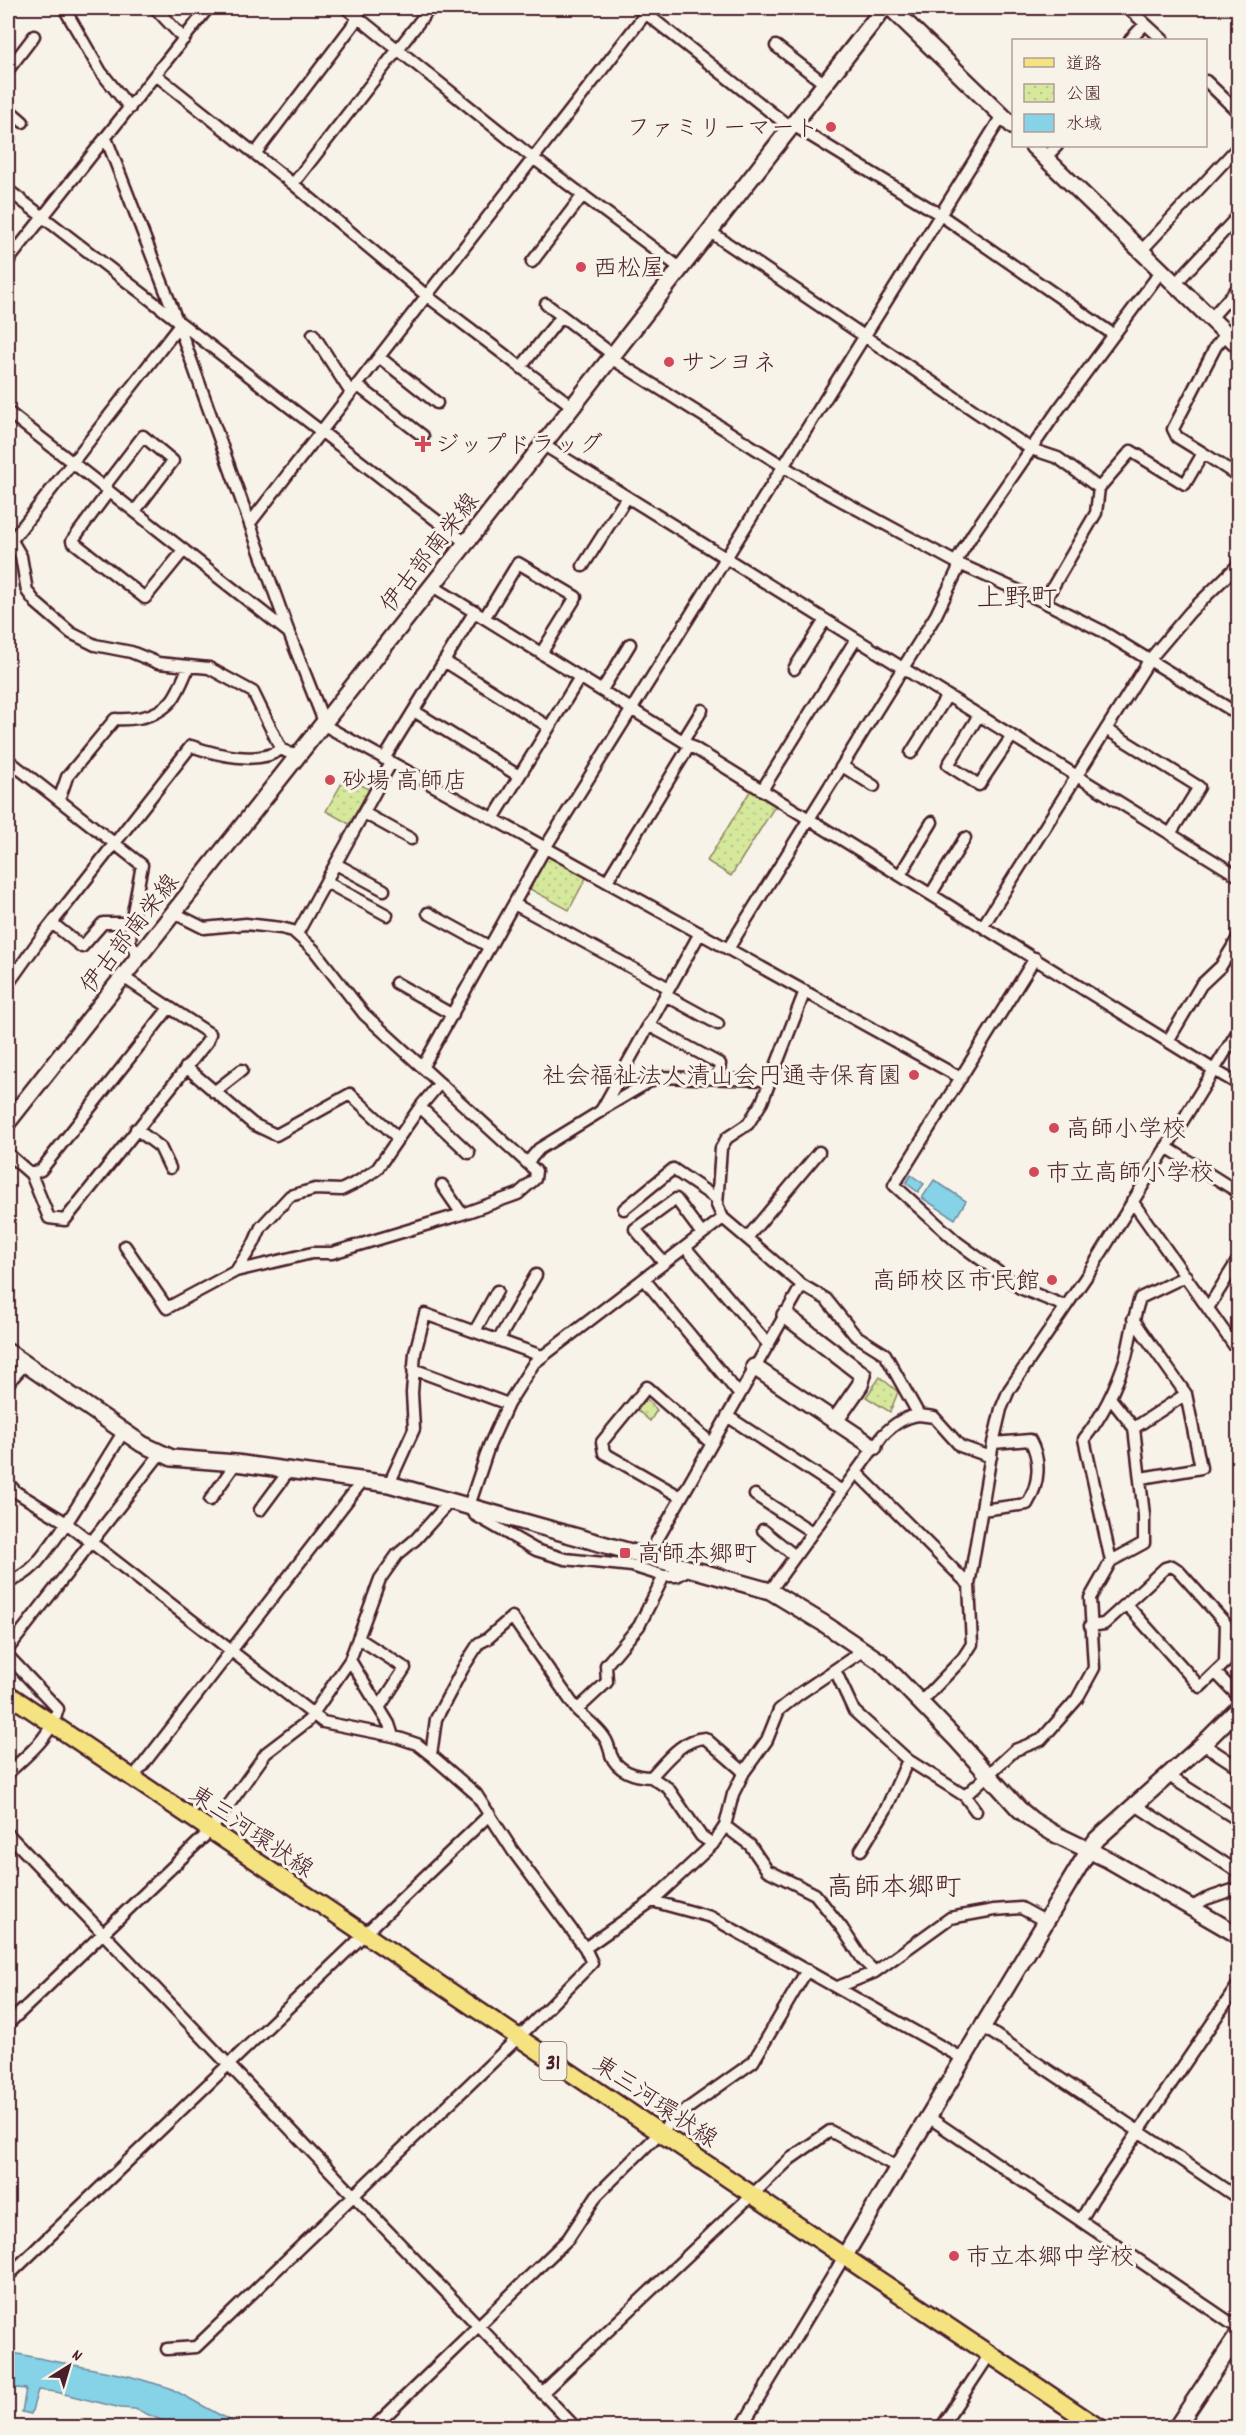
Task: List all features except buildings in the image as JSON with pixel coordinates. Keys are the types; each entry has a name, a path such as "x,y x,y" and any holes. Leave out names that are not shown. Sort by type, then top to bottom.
{"main road":[{"name":"東三河環状線","path":"8,1694 1099,2427"}],"street":[{"path":"64,8 100,72 130,108"},
{"path":"155,8 184,39"},
{"path":"8,261 208,8"},
{"path":"346,8 533,158 680,268"},
{"path":"293,184 430,8"},
{"name":"伊古部南栄線","path":"8,1122 885,8"},
{"path":"891,8 1012,125"},
{"path":"1128,8 1162,39"},
{"path":"250,523 427,296 645,9 792,126 939,214 1114,335"},
{"path":"255,154 359,17"},
{"path":"1131,39 1146,24"},
{"path":"8,70 34,36"},
{"path":"776,46 825,84"},
{"path":"156,75 293,184 427,296 572,405"},
{"path":"1208,89 1239,112"},
{"path":"8,109 23,122"},
{"path":"423,1066 545,848 1002,116"},
{"path":"106,138 178,322 323,723 387,761 961,1078"},
{"path":"1033,147 1239,345"},
{"path":"1046,158 1056,147"},
{"path":"1142,250 1239,147"},
{"path":"8,190 466,543"},
{"path":"532,262 583,195"},
{"path":"1176,283 1239,216"},
{"path":"709,231 1032,448 1058,458 1099,488"},
{"path":"728,949 936,615 958,569 957,563 974,532 1032,448 1162,270"},
{"path":"1211,318 1239,288"},
{"path":"546,304 611,356 820,489 957,563 1100,630 1239,714"},
{"path":"521,367 563,317"},
{"path":"178,322 74,463 10,537 21,556 27,591 36,603 71,633 94,645 131,652 158,663 209,668 253,692 281,749 297,757"},
{"path":"1227,333 1216,346 1173,429 1177,437 1239,476"},
{"path":"313,334 354,389 423,436"},
{"path":"379,357 437,403"},
{"path":"8,412 289,633"},
{"path":"135,511 173,461 143,436 72,541 145,598 184,550"},
{"path":"542,444 1239,876"},
{"path":"1044,602 1096,513 1099,488 1131,451 1185,484 1203,453"},
{"path":"583,566 627,497"},
{"path":"485,617 518,563 576,597 542,652"},
{"path":"982,926 1150,659 1190,612 1239,566"},
{"path":"431,585 1239,1084"},
{"path":"297,934 363,813 414,711 475,611"},
{"path":"794,669 825,620"},
{"path":"762,790 856,639"},
{"path":"602,690 630,644"},
{"path":"444,662 549,727"},
{"path":"59,800 67,777 115,719 134,720 153,714 171,701 189,666"},
{"path":"493,819 580,676"},
{"path":"911,753 947,696"},
{"path":"607,881 687,743 702,710"},
{"path":"414,711 519,776"},
{"path":"979,715 948,765 979,785 1012,736"},
{"path":"1106,729 1199,787 1170,834"},
{"path":"8,984 52,923 190,746 215,754 251,757 267,756 281,749"},
{"path":"8,760 142,865 131,923 130,942 139,957"},
{"path":"842,766 874,786"},
{"path":"363,813 411,840"},
{"path":"900,875 932,822"},
{"path":"931,894 965,838"},
{"path":"336,864 384,890"},
{"path":"326,882 387,915"},
{"path":"514,904 718,1024"},
{"path":"126,1246 167,1308 236,1271 312,1253 332,1253 462,1214 518,1194 535,1179 536,1171 364,1014 314,950 297,934 281,927 246,924 204,928 174,913"},
{"path":"428,913 490,947"},
{"path":"52,923 82,947 103,922 131,923"},
{"path":"601,1111 699,933"},
{"path":"1168,1041 1202,985 1221,966 1239,938"},
{"path":"1035,958 894,1185 957,1242 1020,1288 1065,1306"},
{"path":"8,1154 32,1174 49,1218 64,1220 207,1042 210,1034 123,977"},
{"path":"396,983 453,1015"},
{"path":"805,991 762,1102 748,1124 727,1138 721,1148 717,1205 723,1218 802,1285 825,1299 855,1335 885,1354 919,1415"},
{"path":"32,1174 41,1170 169,1008"},
{"path":"648,1025 720,1064 718,1078"},
{"path":"920,1703 963,1658 972,1644 969,1585 993,1443 1001,1409 1009,1390 1090,1271 1239,1031"},
{"path":"186,1067 253,1124 276,1135 350,1094 398,1138"},
{"path":"214,1092 242,1070"},
{"path":"527,1163 539,1149 657,1077 769,1080"},
{"path":"236,1271 254,1243 261,1227 290,1196 315,1189 341,1190 377,1169 420,1107 440,1083"},
{"path":"420,1107 469,1153"},
{"path":"136,1129 160,1147 170,1168"},
{"path":"1166,1147 1239,1192"},
{"path":"747,1238 819,1152"},
{"path":"624,1209 673,1169 717,1198"},
{"path":"442,1185 462,1214"},
{"path":"664,1263 635,1229 676,1199 702,1234"},
{"path":"1132,1201 1239,1351"},
{"path":"686,1566 684,1572 677,1576 664,1576 632,1566 565,1559 536,1550 475,1515 472,1507 489,1446 508,1404 534,1363 723,1218"},
{"path":"685,1246 767,1343"},
{"path":"1208,1308 1239,1260"},
{"path":"499,1339 536,1275"},
{"path":"1111,1561 1084,1438 1101,1418 1110,1399 1126,1355 1140,1298 1186,1276"},
{"path":"644,1279 739,1394"},
{"path":"648,1556 802,1285"},
{"path":"475,1331 497,1291"},
{"path":"389,1484 414,1429 412,1393 415,1353 425,1314 542,1356"},
{"path":"785,1315 863,1374 860,1385 835,1421"},
{"path":"1133,1319 1186,1394 1201,1468 1141,1478"},
{"path":"8,1352 123,1431 160,1454 172,1458 237,1463 389,1484 770,1591 881,1662 1032,1820 1239,1935"},
{"path":"8,1383 24,1365"},
{"path":"754,1367 874,1447"},
{"path":"414,1369 508,1404"},
{"path":"681,1497 604,1453 602,1442 647,1387 711,1443"},
{"path":"1134,1428 1186,1394"},
{"path":"965,1796 1015,1750 1041,1740 1077,1699 1094,1668 1090,1598 1111,1561 1144,1543 1141,1478 1134,1428 1110,1399"},
{"path":"727,1416 842,1491"},
{"path":"770,1591 874,1447 894,1425 909,1416 934,1417 960,1446 991,1457"},
{"path":"8,1582 18,1580 34,1565 65,1522 123,1431"},
{"path":"982,1510 1027,1504 1039,1466 1030,1440 993,1443"},
{"path":"8,1649 160,1454"},
{"path":"210,1500 237,1463"},
{"path":"260,1510 283,1479 285,1469"},
{"path":"856,1472 969,1585"},
{"path":"132,1779 364,1479"},
{"path":"8,1483 16,1492 65,1522 323,1722 393,1736 417,1744 431,1755 476,1794 513,1851 585,1948 592,1963 196,2348 167,2349"},
{"path":"755,1495 812,1532"},
{"path":"8,2024 210,1831 266,1753 308,1721 350,1660 380,1579 397,1555 416,1539 450,1501"},
{"path":"763,1530 795,1556"},
{"path":"1090,1626 1104,1624 1165,1568 1172,1566 1226,1624 1225,1663 1200,1687 1126,1604"},
{"path":"577,1710 607,1682 606,1665 639,1626 664,1576"},
{"path":"431,1755 436,1719 463,1668 478,1643 488,1639 512,1617 577,1710 603,1735 610,1746 614,1761 622,1769 639,1777 651,1777 668,1788 701,1836 713,1844"},
{"path":"358,1638 405,1668 379,1708"},
{"path":"585,1948 652,1900 713,1844 725,1826 733,1794 744,1772 767,1740 779,1710 864,1650"},
{"path":"8,1656 58,1709 54,1726 42,1741 8,1773"},
{"path":"350,1660 389,1724 393,1736"},
{"path":"835,1670 854,1711 908,1760 965,1796 976,1811"},
{"path":"1216,1673 1239,1696"},
{"path":"741,2427 1089,1850 1097,1839 1134,1804 1238,1712"},
{"path":"651,1777 672,1754 694,1738 705,1738 744,1772"},
{"path":"1203,1744 1239,1767"},
{"path":"861,1850 881,1818 908,1760"},
{"path":"1169,1773 1176,1780 1239,1820"},
{"path":"1134,1804 1239,1872"},
{"path":"8,2276 490,1814"},
{"path":"725,1826 750,1845 767,1869 815,1894 842,1928 863,1960 875,1972"},
{"path":"8,1834 576,2427"},
{"path":"1192,1907 1206,1899 1239,1888"},
{"path":"652,1900 711,1917 962,2058"},
{"path":"838,1987 875,1972 950,1918 1021,1908 1045,1921"},
{"path":"373,2427 568,2239 597,2195 677,2116 753,2062 807,1970"},
{"path":"1081,2220 1092,2199 1239,1985"},
{"path":"982,2026 1239,2198"},
{"path":"927,2116 1239,2328"},
{"path":"542,2393 751,2194 790,2159 830,2131 897,2167"},
{"path":"1176,2427 1239,2335"},
{"path":"940,2427 990,2354"}],"green space":[{"path":"346,776 370,790 351,825 326,811"},
{"path":"752,788 777,803 731,876 707,861"},
{"path":"548,854 587,876 569,910 528,888"},
{"path":"880,1377 898,1392 890,1412 866,1397"},
{"path":"645,1397 657,1410 650,1421 636,1409"}],"water":[{"path":"911,1175 924,1184 918,1192 906,1183"},
{"path":"934,1180 966,1201 955,1219 922,1198"},
{"path":"8,2352 129,2376 170,2388 242,2427 177,2427 135,2409 38,2390 31,2414 22,2412 26,2389 8,2387"}],"place":[{"name":"ファミリーマート","path":"831,127"},
{"name":"西松屋","path":"581,267"},
{"name":"サンヨネ","path":"669,362"},
{"name":"ジップドラッグ","path":"423,444"},
{"name":"砂場 高師店","path":"330,780"},
{"name":"社会福祉法人清山会円通寺保育園","path":"914,1075"},
{"name":"高師小学校","path":"1054,1128"},
{"name":"市立高師小学校","path":"1034,1172"},
{"name":"高師校区市民館","path":"1052,1280"},
{"name":"高師本郷町","path":"625,1553"},
{"name":"市立本郷中学校","path":"954,2256"}],"district":[{"name":"上野町","path":"1017,597"},
{"name":"高師本郷町","path":"894,1886"}]}
